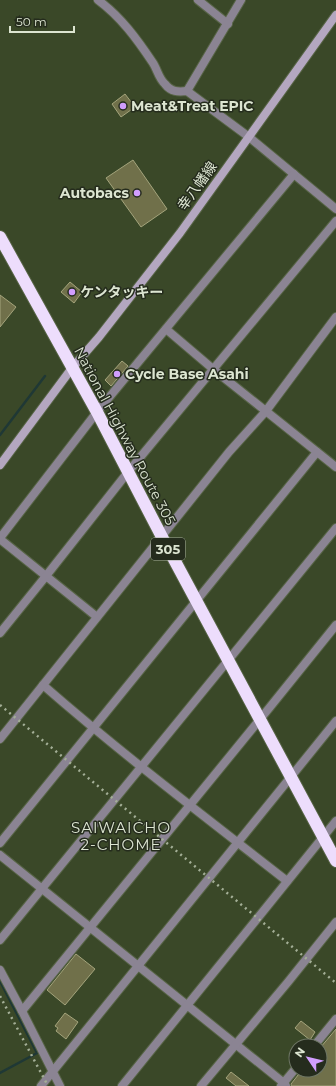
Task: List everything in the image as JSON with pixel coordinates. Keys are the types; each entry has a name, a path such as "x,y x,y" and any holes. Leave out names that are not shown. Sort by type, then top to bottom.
{"highway":[{"name":"National Highway Route 305","path":"1,240 97,412 162,537 324,836 336,861"}],"street":[{"path":"98,0 110,9 133,34 154,64 165,84 175,92 187,91 249,137 336,209"},
{"path":"198,0 228,24"},
{"path":"187,91 241,0"},
{"name":"幸八幡線","path":"0,464 72,368 99,337 180,233 336,15"},
{"path":"96,617 0,539 97,412 294,174"},
{"path":"0,633 128,472 336,221"},
{"path":"0,739 229,452 266,411 336,317"},
{"path":"166,329 336,467"},
{"path":"0,843 317,452"},
{"path":"0,940 336,528"},
{"path":"22,1011 336,625"},
{"path":"43,685 92,728 287,881"},
{"path":"41,1086 139,967 336,721"},
{"path":"122,1086 336,821"},
{"path":"0,855 236,1044 284,1085"},
{"path":"201,1086 336,922"},
{"path":"0,970 60,1086"},
{"path":"321,1038 336,1019"}],"building":[{"name":"Meat&Treat EPIC","path":"125,94 135,107 121,117 112,104"},
{"name":"Autobacs","path":"133,160 167,209 141,227 106,178"},
{"name":"ケンタッキー","path":"70,282 82,292 74,303 61,292"},
{"path":"0,295 16,307 0,327"},
{"name":"Cycle Base Asahi","path":"122,361 128,366 111,386 105,380"},
{"path":"76,954 95,969 65,1005 47,990"},
{"path":"65,1013 78,1022 66,1039 56,1031 58,1028 55,1026"},
{"path":"301,1021 315,1032 311,1038 308,1038 295,1028"},
{"path":"336,1029 336,1086 291,1086 296,1078 328,1078 328,1038"},
{"path":"231,1072 249,1086 236,1086 226,1078"}],"waterway":[{"path":"0,435 45,376"},
{"path":"0,981 37,1053 0,1073"}],"railway":[{"path":"0,705 336,983"},
{"path":"0,996 48,1086"}],"place":[{"name":"Meat&Treat EPIC","path":"123,106"},
{"name":"Autobacs","path":"137,193"},
{"name":"ケンタッキー","path":"72,292"},
{"name":"Cycle Base Asahi","path":"117,374"}],"district":[{"name":"SAIWAICHO 2-CHOME","path":"121,836"}]}
